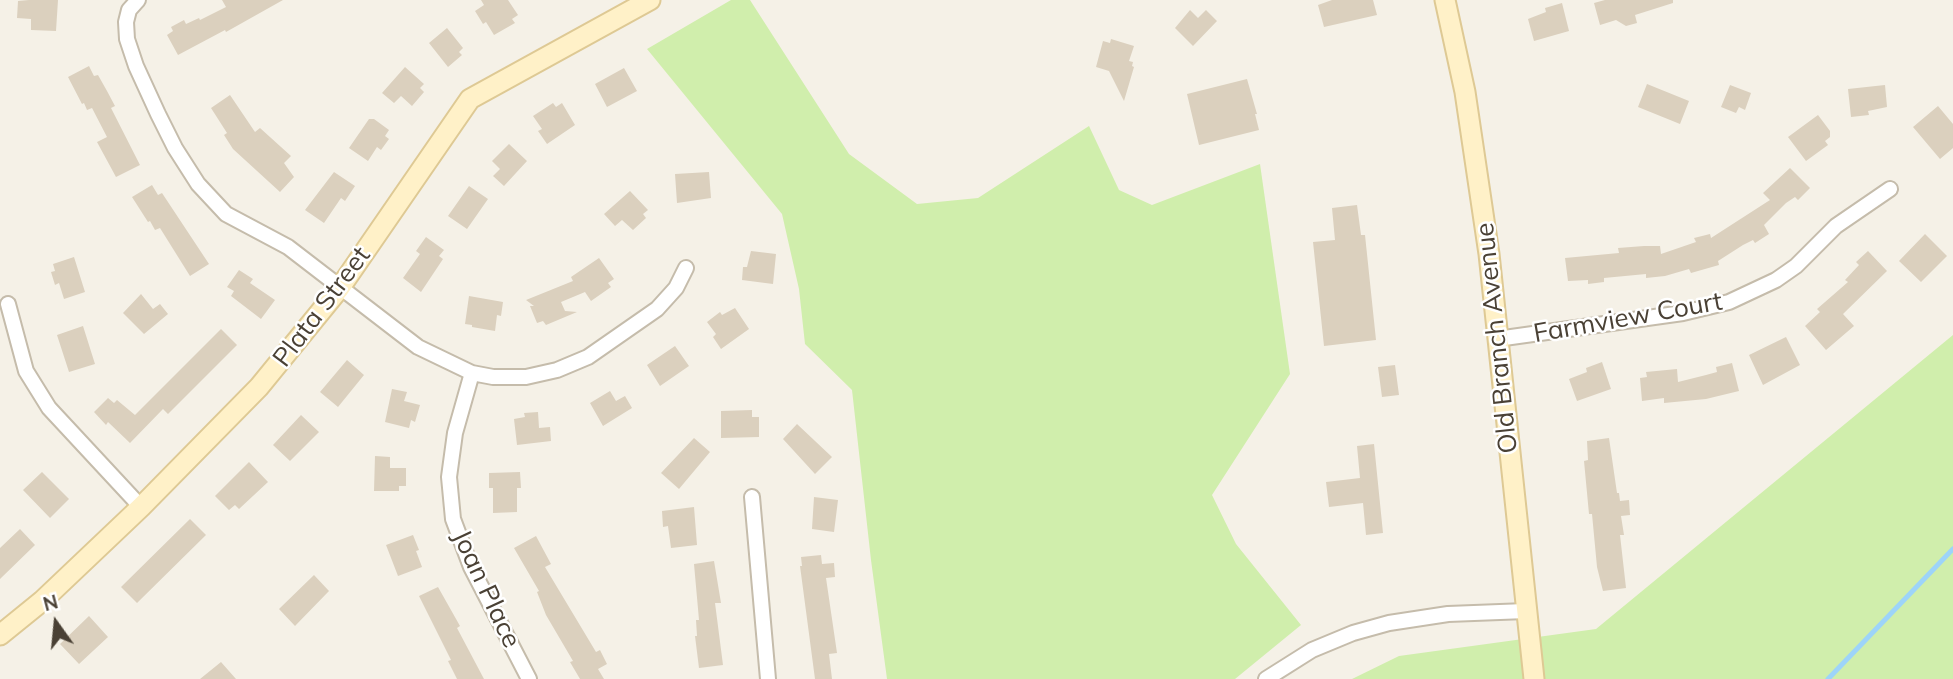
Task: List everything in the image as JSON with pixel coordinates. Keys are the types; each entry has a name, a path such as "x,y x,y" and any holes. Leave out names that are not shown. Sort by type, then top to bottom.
{"street":[{"path":"138,0 129,10 127,39 175,148 198,184 226,214 288,247 339,289 418,347 472,373 493,377 526,377 557,370 588,357 657,309 676,288 687,268"},
{"name":"Plata Street","path":"0,635 42,601 141,507 259,387 339,289 470,99 650,0"},
{"name":"Old Branch Avenue","path":"1444,0 1474,142 1489,254 1534,679"},
{"name":"Farmview Court","path":"1497,339 1683,313 1729,302 1751,293 1796,266 1836,226 1890,189"},
{"path":"8,303 26,371 49,408 141,507"},
{"name":"Joan Place","path":"472,373 455,433 450,466 453,519 471,567 529,679"},
{"path":"752,497 768,679"},
{"path":"1266,679 1312,650 1353,633 1389,623 1448,614 1526,611"}],"green space":[{"path":"731,0 750,0 849,154 917,204 978,198 1089,126 1119,190 1152,205 1260,164 1290,374 1212,495 1236,544 1301,625 1235,679 887,679 852,390 805,344 799,289 782,214 647,49"},
{"path":"1953,335 1953,679 1352,679 1399,656 1596,629"}],"building":[{"path":"58,0 56,31 31,30 31,19 17,18 18,1"},
{"path":"222,0 283,0 178,55 167,35 173,31 171,27 184,20 186,24 199,18 200,20 226,7"},
{"path":"481,0 508,0 518,15 512,19 515,23 494,35 475,11 484,5"},
{"path":"1332,0 1373,0 1377,15 1324,27 1318,5"},
{"path":"1605,0 1673,0 1673,3 1635,15 1637,23 1626,26 1616,20 1600,25 1594,3"},
{"path":"1562,3 1569,31 1534,41 1528,19 1546,12 1545,8"},
{"path":"1190,10 1198,18 1206,10 1217,21 1193,46 1175,28"},
{"path":"447,28 463,48 459,52 462,55 448,67 429,43"},
{"path":"1111,39 1134,46 1129,61 1133,62 1134,67 1124,101 1109,71 1096,67 1103,41 1110,43"},
{"path":"89,66 94,76 98,75 115,106 111,108 140,165 116,177 97,142 107,137 92,108 87,110 84,103 82,104 68,77"},
{"path":"405,67 424,84 420,88 424,92 412,106 401,96 394,103 382,93"},
{"path":"624,68 637,91 607,107 595,84"},
{"path":"1247,79 1259,130 1199,145 1187,94"},
{"path":"1647,84 1689,101 1680,124 1638,107"},
{"path":"1730,85 1751,93 1745,110 1739,107 1736,113 1721,107"},
{"path":"1885,85 1887,107 1868,111 1869,115 1851,117 1848,89"},
{"path":"230,95 255,132 260,128 291,156 284,163 294,177 280,192 233,149 224,135 227,133 211,108"},
{"path":"553,103 556,107 562,103 575,125 547,144 538,131 542,129 533,116"},
{"path":"1938,106 1953,124 1953,148 1940,159 1913,127"},
{"path":"1818,115 1830,131 1830,137 1825,141 1828,145 1806,161 1788,137"},
{"path":"369,119 374,119 389,130 385,136 389,139 381,150 377,147 368,161 349,148"},
{"path":"509,144 527,161 504,186 493,176 500,169 492,161"},
{"path":"1790,168 1810,188 1798,200 1795,197 1786,203 1764,225 1769,234 1755,243 1753,240 1743,245 1718,261 1719,265 1691,273 1689,269 1665,276 1646,278 1646,274 1604,278 1604,282 1588,284 1588,280 1568,281 1565,258 1619,253 1618,248 1644,246 1660,246 1661,254 1696,242 1694,238 1710,234 1711,238 1770,200 1763,193"},
{"path":"334,172 355,186 345,201 341,198 324,223 305,210"},
{"path":"709,172 711,198 677,203 675,174"},
{"path":"152,185 158,195 162,193 209,264 190,276 160,228 155,230 132,197"},
{"path":"469,186 488,199 467,229 448,216"},
{"path":"630,191 648,210 643,214 646,218 633,230 622,220 615,226 604,214"},
{"path":"1357,205 1361,235 1365,235 1376,340 1324,346 1313,242 1335,240 1332,208"},
{"path":"1925,234 1947,256 1921,282 1899,261"},
{"path":"426,237 444,250 439,256 443,259 421,292 403,278 420,254 416,251"},
{"path":"751,251 776,254 773,284 742,280 743,267 747,267"},
{"path":"1868,251 1887,271 1843,314 1854,326 1826,350 1805,326 1820,312 1817,309 1848,282 1845,280 1859,265 1856,262"},
{"path":"74,257 85,292 64,299 59,283 55,285 51,272 55,271 53,264"},
{"path":"599,258 614,279 608,283 611,287 591,301 585,292 561,302 565,311 577,312 546,325 543,321 537,323 530,306 534,306 526,300 573,281 571,277"},
{"path":"239,270 253,279 250,283 275,300 261,319 231,296 234,291 227,287"},
{"path":"141,294 153,309 160,304 168,314 144,334 123,313"},
{"path":"469,296 503,302 501,316 497,315 495,331 465,324"},
{"path":"735,308 749,329 721,349 713,337 716,334 707,322 720,312 722,315"},
{"path":"83,326 95,364 69,372 57,335"},
{"path":"221,329 237,345 168,414 163,409 130,443 94,412 108,398 114,403 117,400 135,415"},
{"path":"1786,337 1800,365 1763,385 1749,355"},
{"path":"675,346 689,366 660,386 647,365"},
{"path":"347,360 364,375 338,407 320,392"},
{"path":"1602,362 1611,389 1577,401 1569,379"},
{"path":"1732,363 1739,391 1706,399 1664,403 1664,398 1642,401 1640,378 1647,377 1646,372 1677,369 1678,382 1717,372 1716,367"},
{"path":"1395,365 1399,395 1382,397 1378,367"},
{"path":"392,389 407,392 404,401 420,405 415,422 411,420 409,428 385,422"},
{"path":"610,391 616,401 625,396 632,408 603,426 590,403"},
{"path":"752,410 752,417 759,417 759,437 721,438 721,411"},
{"path":"538,412 539,428 550,427 551,441 517,445 514,419 525,417 524,413"},
{"path":"301,415 319,432 290,461 273,445"},
{"path":"797,424 832,457 815,474 783,439"},
{"path":"694,438 710,452 679,489 661,473"},
{"path":"1609,438 1617,493 1620,501 1629,500 1630,515 1621,516 1624,535 1620,535 1626,588 1603,591 1597,567 1592,514 1589,514 1584,461 1588,460 1587,441"},
{"path":"1374,444 1383,533 1366,535 1363,503 1329,507 1326,482 1360,478 1357,446"},
{"path":"375,456 390,457 390,468 406,468 406,486 399,486 399,491 374,491"},
{"path":"249,462 268,482 239,509 235,505 229,510 215,496"},
{"path":"42,472 69,499 50,518 23,490"},
{"path":"520,472 521,488 517,488 517,512 493,513 493,488 489,488 489,473"},
{"path":"814,497 838,500 834,532 812,529"},
{"path":"694,507 697,545 671,548 668,526 663,527 662,511"},
{"path":"190,519 206,535 137,603 121,587"},
{"path":"20,529 35,545 0,579 0,548"},
{"path":"413,535 422,567 398,576 386,545"},
{"path":"536,536 551,564 545,567 596,652 600,650 607,664 598,669 604,679 580,679 570,662 573,661 546,615 537,592 539,591 514,548"},
{"path":"821,555 822,564 834,563 835,577 826,578 837,653 829,654 832,679 815,679 800,566 801,557"},
{"path":"714,561 721,603 715,603 723,665 699,668 695,636 696,620 699,620 694,564"},
{"path":"314,575 329,591 295,626 279,609"},
{"path":"438,587 460,626 457,628 484,679 457,679 448,661 451,660 419,596"},
{"path":"89,616 108,637 79,664 60,644"},
{"path":"221,662 236,679 200,679"}],"waterway":[{"path":"1828,679 1953,549"}]}
